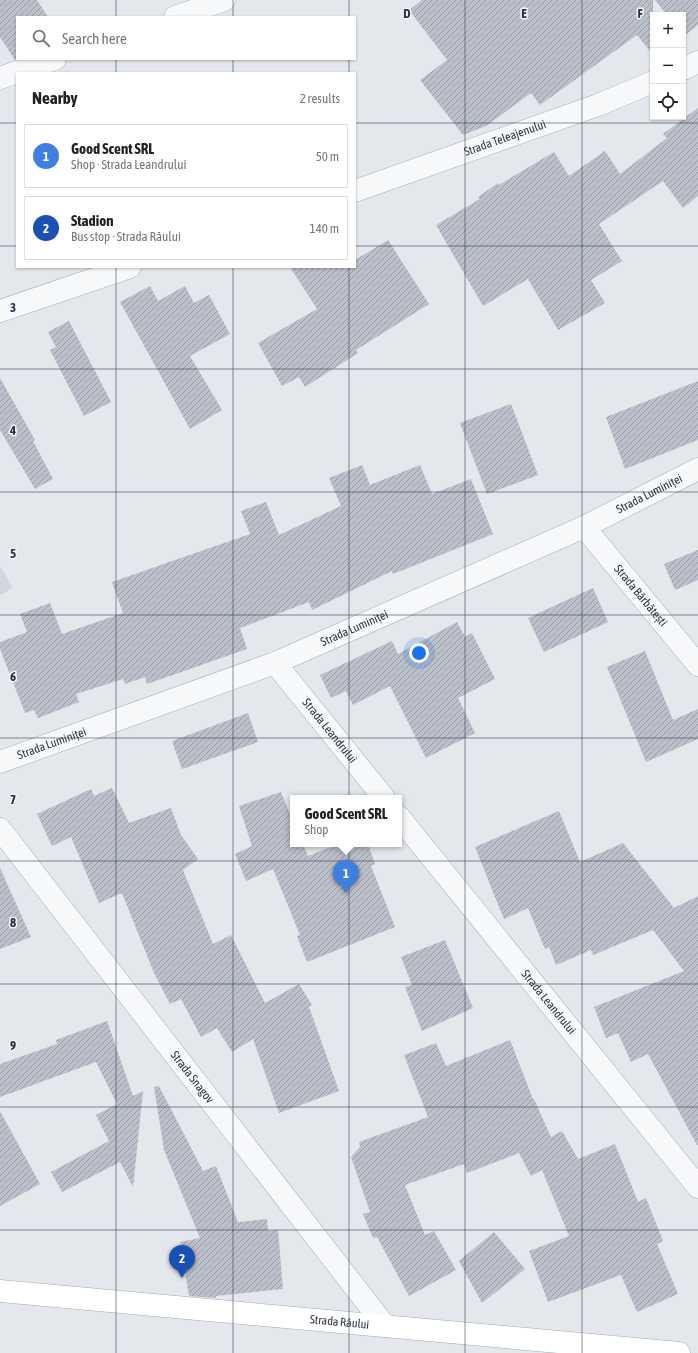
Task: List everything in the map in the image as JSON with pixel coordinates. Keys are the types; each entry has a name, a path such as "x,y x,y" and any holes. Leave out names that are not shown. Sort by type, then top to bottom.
{"main road":[{"name":"Strada Râului","path":"0,1291 679,1353"}],"street":[{"path":"178,16 224,0"},
{"path":"17,72 51,60"},
{"path":"686,68 698,62"},
{"path":"0,78 16,72"},
{"name":"Strada Teleajenului","path":"356,190 598,105 650,83"},
{"path":"0,311 127,268"},
{"name":"Strada Luminiței","path":"0,762 275,663 584,526 698,469"},
{"name":"Strada Bărbătești","path":"584,526 698,664"},
{"name":"Strada Leandrului","path":"275,663 382,795"},
{"name":"Strada Leandrului","path":"402,821 698,1187"},
{"name":"Strada Snagov","path":"0,829 385,1326"}],"shaded area":[{"path":"0,566 13,588 0,595"}],"building":[{"path":"0,0 37,0 47,16 16,16 16,60 0,37"},
{"path":"422,0 653,0 653,12 650,12 650,51 637,35 540,105 531,93 486,126 463,135 420,80 447,60 409,10"},
{"path":"655,0 698,0 698,25 686,34 686,12 665,12"},
{"path":"698,108 698,196 683,208 663,181 599,224 622,261 591,280 605,303 558,330 528,279 483,306 436,225 480,199 478,197 498,183 499,185 554,152 569,176 605,151 620,174 667,138 663,134 682,120 686,120 686,117"},
{"path":"388,240 429,304 356,350 358,353 305,387 299,377 282,386 258,343 317,309 291,268 356,268 356,259"},
{"path":"150,286 158,301 185,286 194,303 209,295 230,334 190,356 222,410 190,429 120,302"},
{"path":"69,321 111,402 84,416 50,350 56,347 48,332"},
{"path":"0,378 35,440 33,441 53,479 35,489 0,430"},
{"path":"698,381 698,440 625,469 606,417"},
{"path":"511,404 538,475 487,494 460,423"},
{"path":"362,465 370,485 420,465 432,494 471,479 493,534 393,574 392,571 312,610 309,602 240,628 247,649 147,684 145,677 125,684 123,679 76,694 79,702 38,718 34,710 25,713 0,649 0,642 27,632 20,614 50,603 62,634 123,613 112,582 250,534 241,511 266,502 279,535 341,506 329,478"},
{"path":"698,550 698,580 675,590 664,564"},
{"path":"593,588 608,622 544,652 528,618"},
{"path":"457,622 465,637 472,633 495,679 458,698 475,733 426,758 390,686 353,705 346,691 331,698 320,675 392,641 398,654"},
{"path":"645,651 673,720 698,709 698,739 646,762 607,667"},
{"path":"248,713 258,742 182,769 172,741"},
{"path":"112,788 129,823 171,808 181,835 198,859 183,870 213,944 231,935 265,1003 299,984 312,1005 309,1007 339,1091 279,1113 253,1039 232,1052 217,1028 201,1037 181,999 170,1004 154,973 122,893 99,903 71,837 52,846 37,814 91,789 94,796"},
{"path":"281,792 290,814 290,847 304,847 308,856 331,847 369,847 375,864 371,866 395,927 307,962 297,936 300,935 273,869 246,881 235,854 252,846 239,806"},
{"path":"559,811 580,862 623,843 674,908 698,896 698,1147 648,1054 631,1062 618,1033 606,1038 594,1007 684,971 653,930 593,955 591,950 556,965 549,947 545,949 528,908 504,919 475,847"},
{"path":"0,868 31,937 0,949"},
{"path":"445,940 473,1008 422,1031 405,987 412,985 401,957"},
{"path":"107,1021 133,1096 143,1091 133,1187 120,1162 62,1192 51,1172 109,1141 96,1115 117,1104 96,1062 0,1097 0,1064 57,1044 56,1040"},
{"path":"510,1040 533,1099 551,1137 562,1131 578,1159 615,1144 638,1202 646,1198 663,1241 657,1244 678,1294 637,1312 621,1275 548,1302 529,1251 569,1236 542,1170 531,1176 519,1153 467,1173 464,1164 405,1185 425,1235 434,1231 456,1270 409,1296 377,1237 373,1238 363,1214 370,1212 351,1157 360,1147 359,1142 428,1117 404,1055 436,1043 446,1066"},
{"path":"159,1086 203,1171 216,1166 238,1222 267,1219 268,1231 278,1230 283,1289 216,1296 216,1298 189,1296 180,1242 200,1238 164,1150 154,1087"},
{"path":"0,1111 40,1184 0,1206"},
{"path":"494,1232 525,1269 482,1303 459,1261"}],"place":[{"name":"Good Scent SRL","path":"346,893"},
{"name":"Stadion","path":"182,1278"}]}
